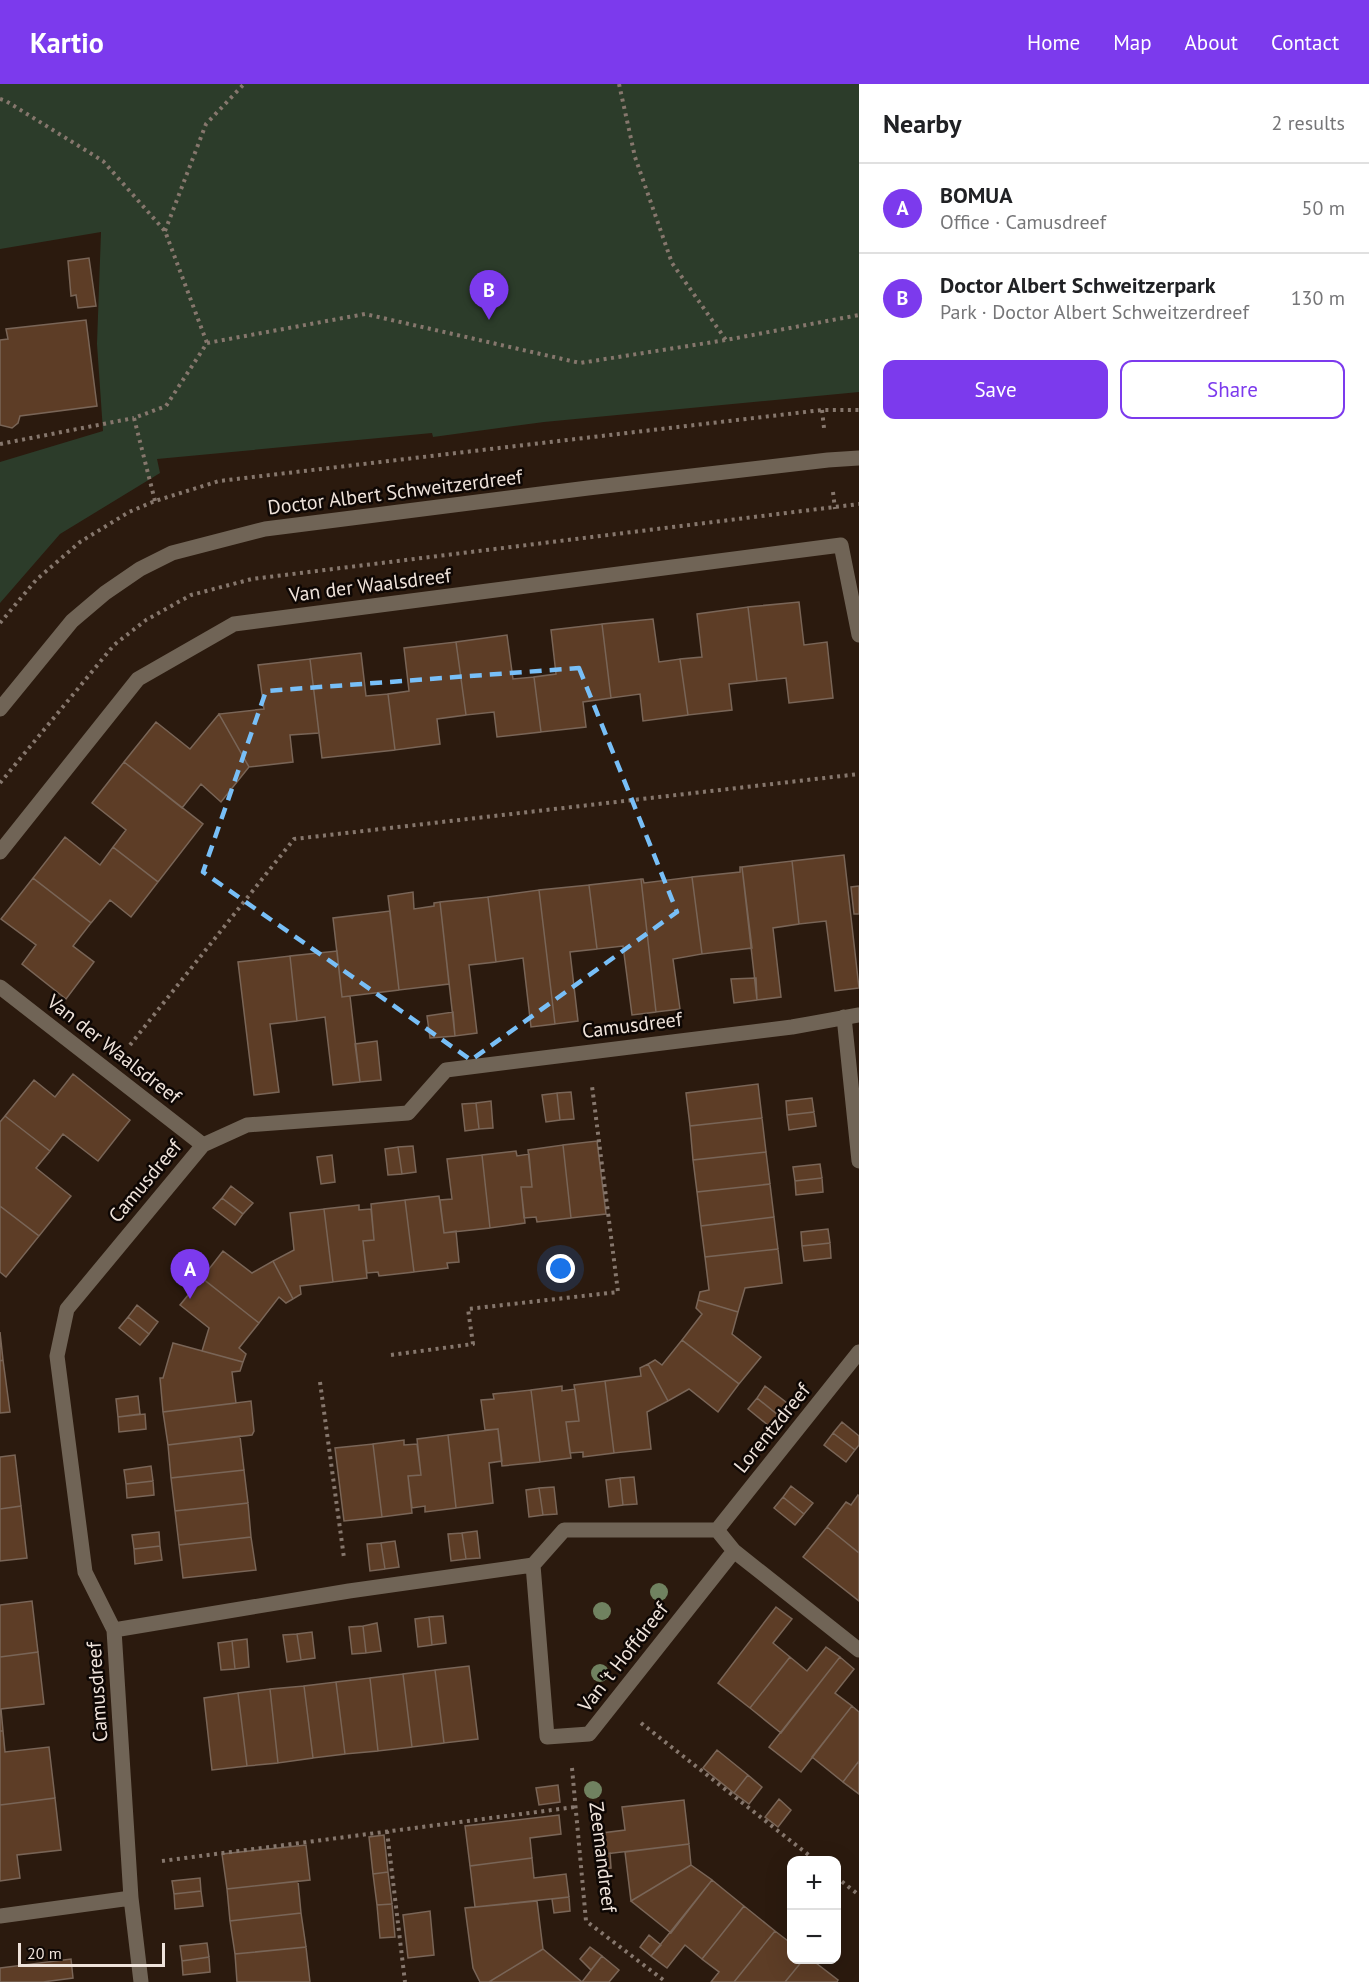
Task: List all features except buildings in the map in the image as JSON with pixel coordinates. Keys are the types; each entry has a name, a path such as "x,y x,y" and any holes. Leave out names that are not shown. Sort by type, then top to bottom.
{"street":[{"name":"Doctor Albert Schweitzerdreef","path":"0,709 72,621 105,592 172,553 265,529 588,488 859,458"},
{"name":"Van der Waalsdreef","path":"0,852 138,679 234,624 841,545 859,635"},
{"name":"Van der Waalsdreef","path":"0,987 203,1145"},
{"name":"Camusdreef","path":"131,1898 114,1630 86,1572 57,1356 67,1309 203,1145 247,1125 408,1113 446,1070 792,1027 851,1016"},
{"path":"851,1016 859,1161"},
{"name":"Lorentzdreef","path":"717,1530 859,1352"},
{"path":"114,1630 349,1591 533,1565 564,1530 717,1530 734,1551 859,1650"},
{"name":"Van 't Hoffdreef","path":"533,1565 547,1737 569,1736 590,1734 734,1551"},
{"path":"0,1916 131,1898 141,1982"}],"path":[{"path":"165,231 206,124 244,84"},
{"path":"619,84 635,157 672,263 726,340"},
{"path":"0,99 103,161 165,231 207,343"},
{"path":"0,444 134,418 165,406 207,343 365,314 580,363 726,340 859,315"},
{"name":"Doctor Albert Schweitzerdreef","path":"0,623 36,580 80,542 129,512 154,501 219,481 822,410 859,410"},
{"path":"134,418 154,501"},
{"path":"109,1072 294,839 859,774"},
{"path":"391,1355 473,1344 468,1310 618,1292 587,1052"},
{"path":"320,1382 349,1591"},
{"path":"615,1702 810,1856"},
{"name":"Zeemandreef","path":"569,1736 586,1921 666,1982"},
{"path":"129,1865 575,1807"},
{"path":"387,1832 405,1982"},
{"path":"841,1880 859,1895"}],"highlighted area":[{"path":"579,668 677,912 471,1060 203,872 266,691"}],"green space":[{"path":"0,84 859,84 859,392 544,422 433,437 432,433 157,459 160,473 60,534 0,603 0,462 103,431 97,344 101,232 0,249"}],"place":[{"name":"Doctor Albert Schweitzerpark","path":"489,320"},
{"name":"BOMUA","path":"190,1299"}]}
